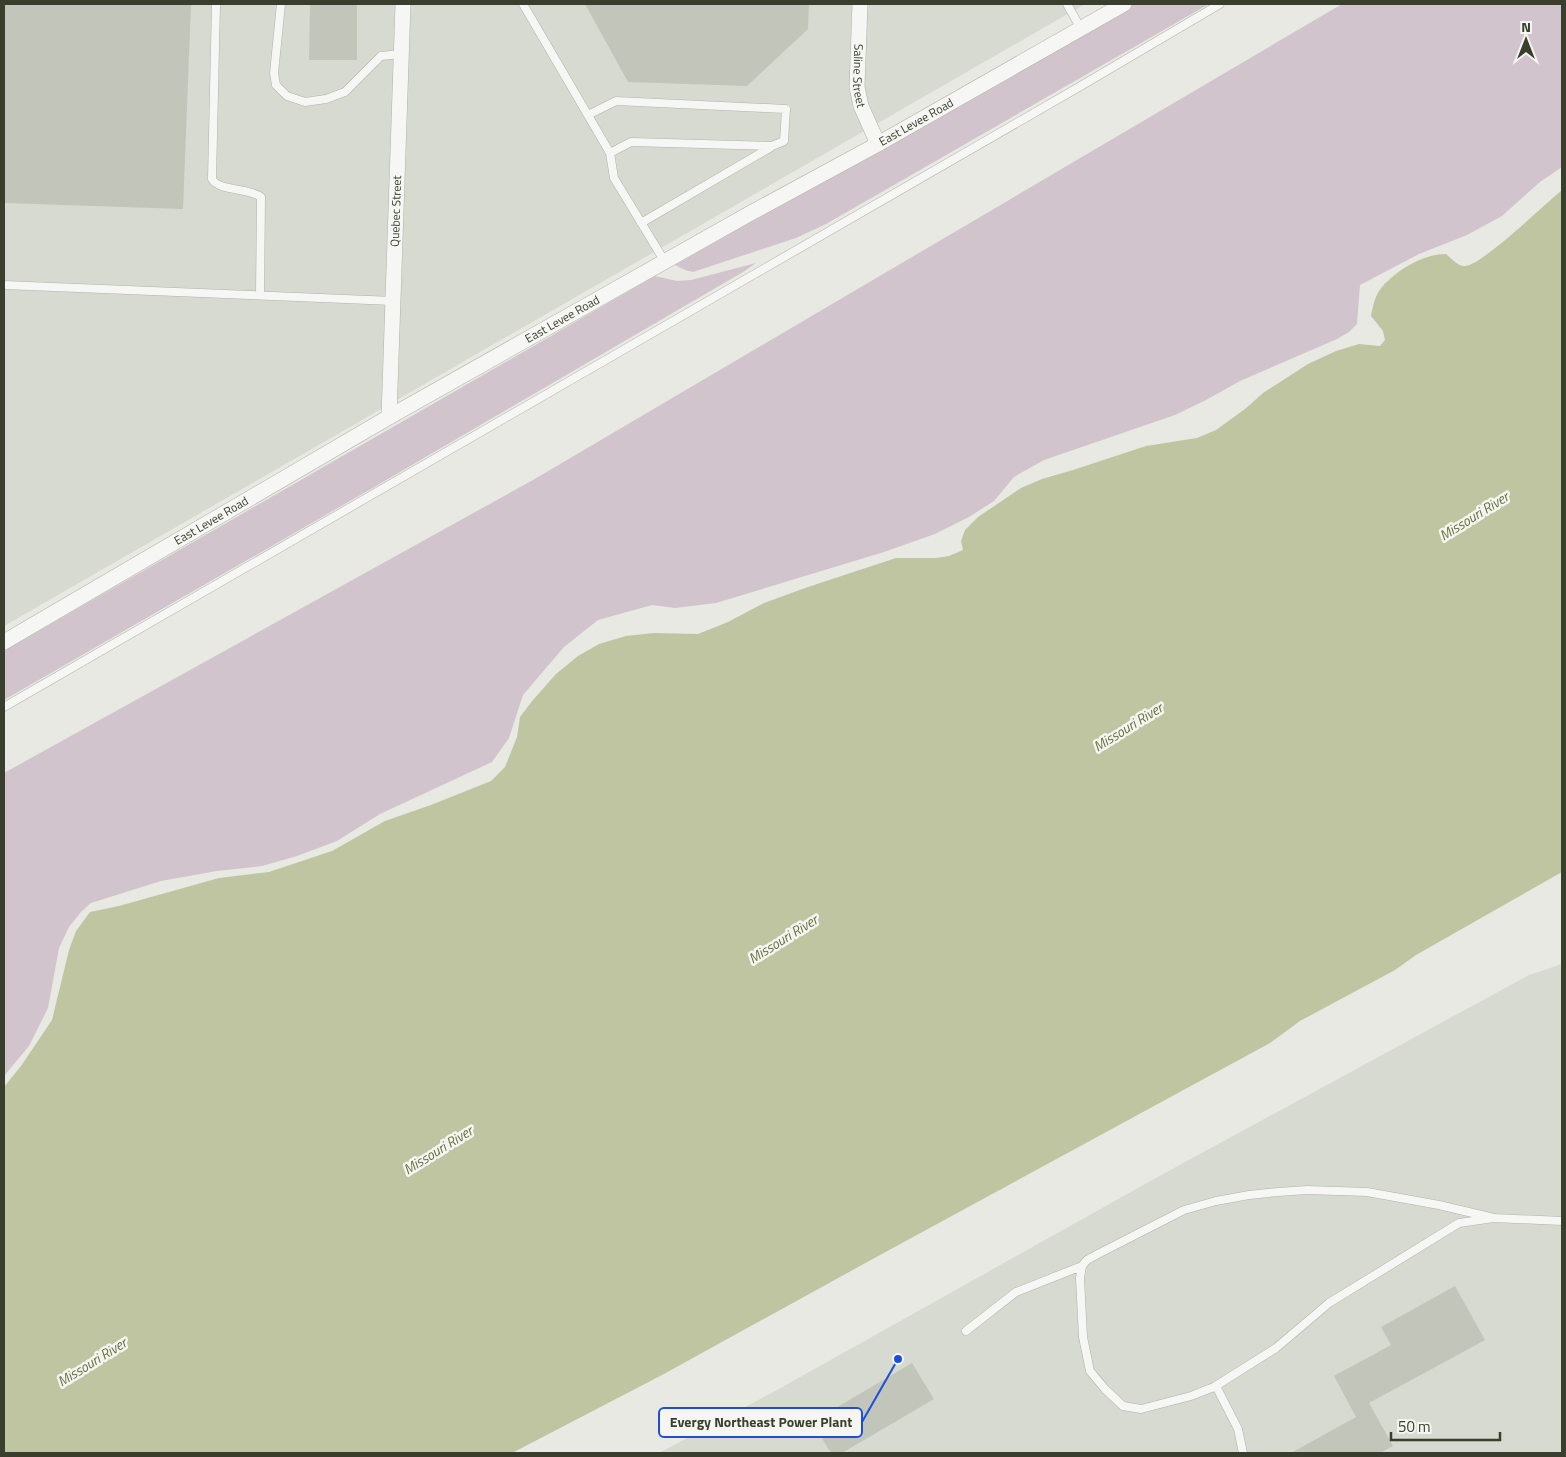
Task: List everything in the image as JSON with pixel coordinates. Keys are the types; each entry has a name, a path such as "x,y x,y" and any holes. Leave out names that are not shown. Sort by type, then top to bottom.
{"street":[{"name":"Quebec Street","path":"389,417 403,4"},
{"name":"Saline Street","path":"860,4 858,87 861,106 878,144"},
{"name":"East Levee Road","path":"4,642 389,417 878,144 1124,4"}],"lane":[{"path":"216,4 212,180 218,186 255,193 261,197 260,295"},
{"path":"281,4 274,73 276,85 286,96 305,102 326,99 345,92 381,56 401,54"},
{"path":"523,4 610,153 614,178 664,262"},
{"path":"1067,4 1080,29"},
{"path":"4,707 1220,4"},
{"path":"588,115 616,102 786,110 784,141 772,146 641,223"},
{"path":"610,153 631,142 772,146"},
{"path":"4,285 393,301"},
{"path":"966,1331 1016,1292 1082,1266 1087,1260 1096,1255 1184,1210 1216,1201 1249,1194 1307,1190 1367,1192 1439,1205 1494,1218"},
{"path":"1082,1266 1080,1278 1083,1336 1090,1371 1123,1406 1140,1410 1191,1396 1216,1386 1276,1348 1329,1303 1459,1223 1494,1218 1562,1221"},
{"path":"1216,1386 1238,1429 1242,1453"}],"shaded area":[{"path":"4,4 1085,4 4,626"},
{"path":"1131,4 1209,4 826,224 796,238 693,272 675,265 1064,44"},
{"path":"1342,4 1562,4 1562,167 1540,182 1502,216 1467,235 1419,254 1360,285 1357,324 1349,332 1240,381 1175,415 1044,460 1014,477 994,501 969,517 935,534 884,552 716,603 675,608 652,605 598,620 564,647 523,695 509,738 492,762 380,814 337,841 297,856 262,866 217,871 161,881 91,903 69,927 59,948 48,1008 29,1046 4,1076 4,773 533,480"},
{"path":"756,263 376,486 4,700 4,651 655,276 677,281 691,280"},
{"path":"1562,964 1562,1453 659,1453 777,1390 1154,1179 1529,975"}],"water":[{"name":"Missouri River","path":"1562,190 1562,872 1416,955 1395,970 1300,1021 1270,1043 662,1375 512,1453 4,1453 4,1087 21,1066 52,1020 69,950 76,931 90,912 119,906 219,878 269,872 332,851 385,821 491,781 505,767 517,737 520,717 533,700 556,674 578,656 599,644 626,636 654,633 698,634 728,622 764,603 896,558 936,558 949,556 963,550 961,541 965,530 978,517 1021,488 1042,479 1146,446 1197,438 1216,430 1263,393 1308,364 1336,351 1359,344 1380,346 1385,340 1383,331 1371,316 1375,301 1382,287 1403,269 1428,257 1446,254 1462,266 1473,263 1514,233"}],"building":[{"path":"4,4 191,4 183,209 4,203"},
{"path":"310,4 357,4 357,60 309,60"},
{"path":"585,4 809,4 808,29 747,86 628,82"},
{"path":"1455,1286 1485,1340 1369,1403 1393,1446 1380,1453 1291,1453 1356,1417 1334,1376 1391,1345 1381,1327"},
{"path":"912,1363 934,1399 842,1453 831,1453 812,1422"}],"place":[{"name":"Evergy Northeast Power Plant","path":"898,1359"}]}
